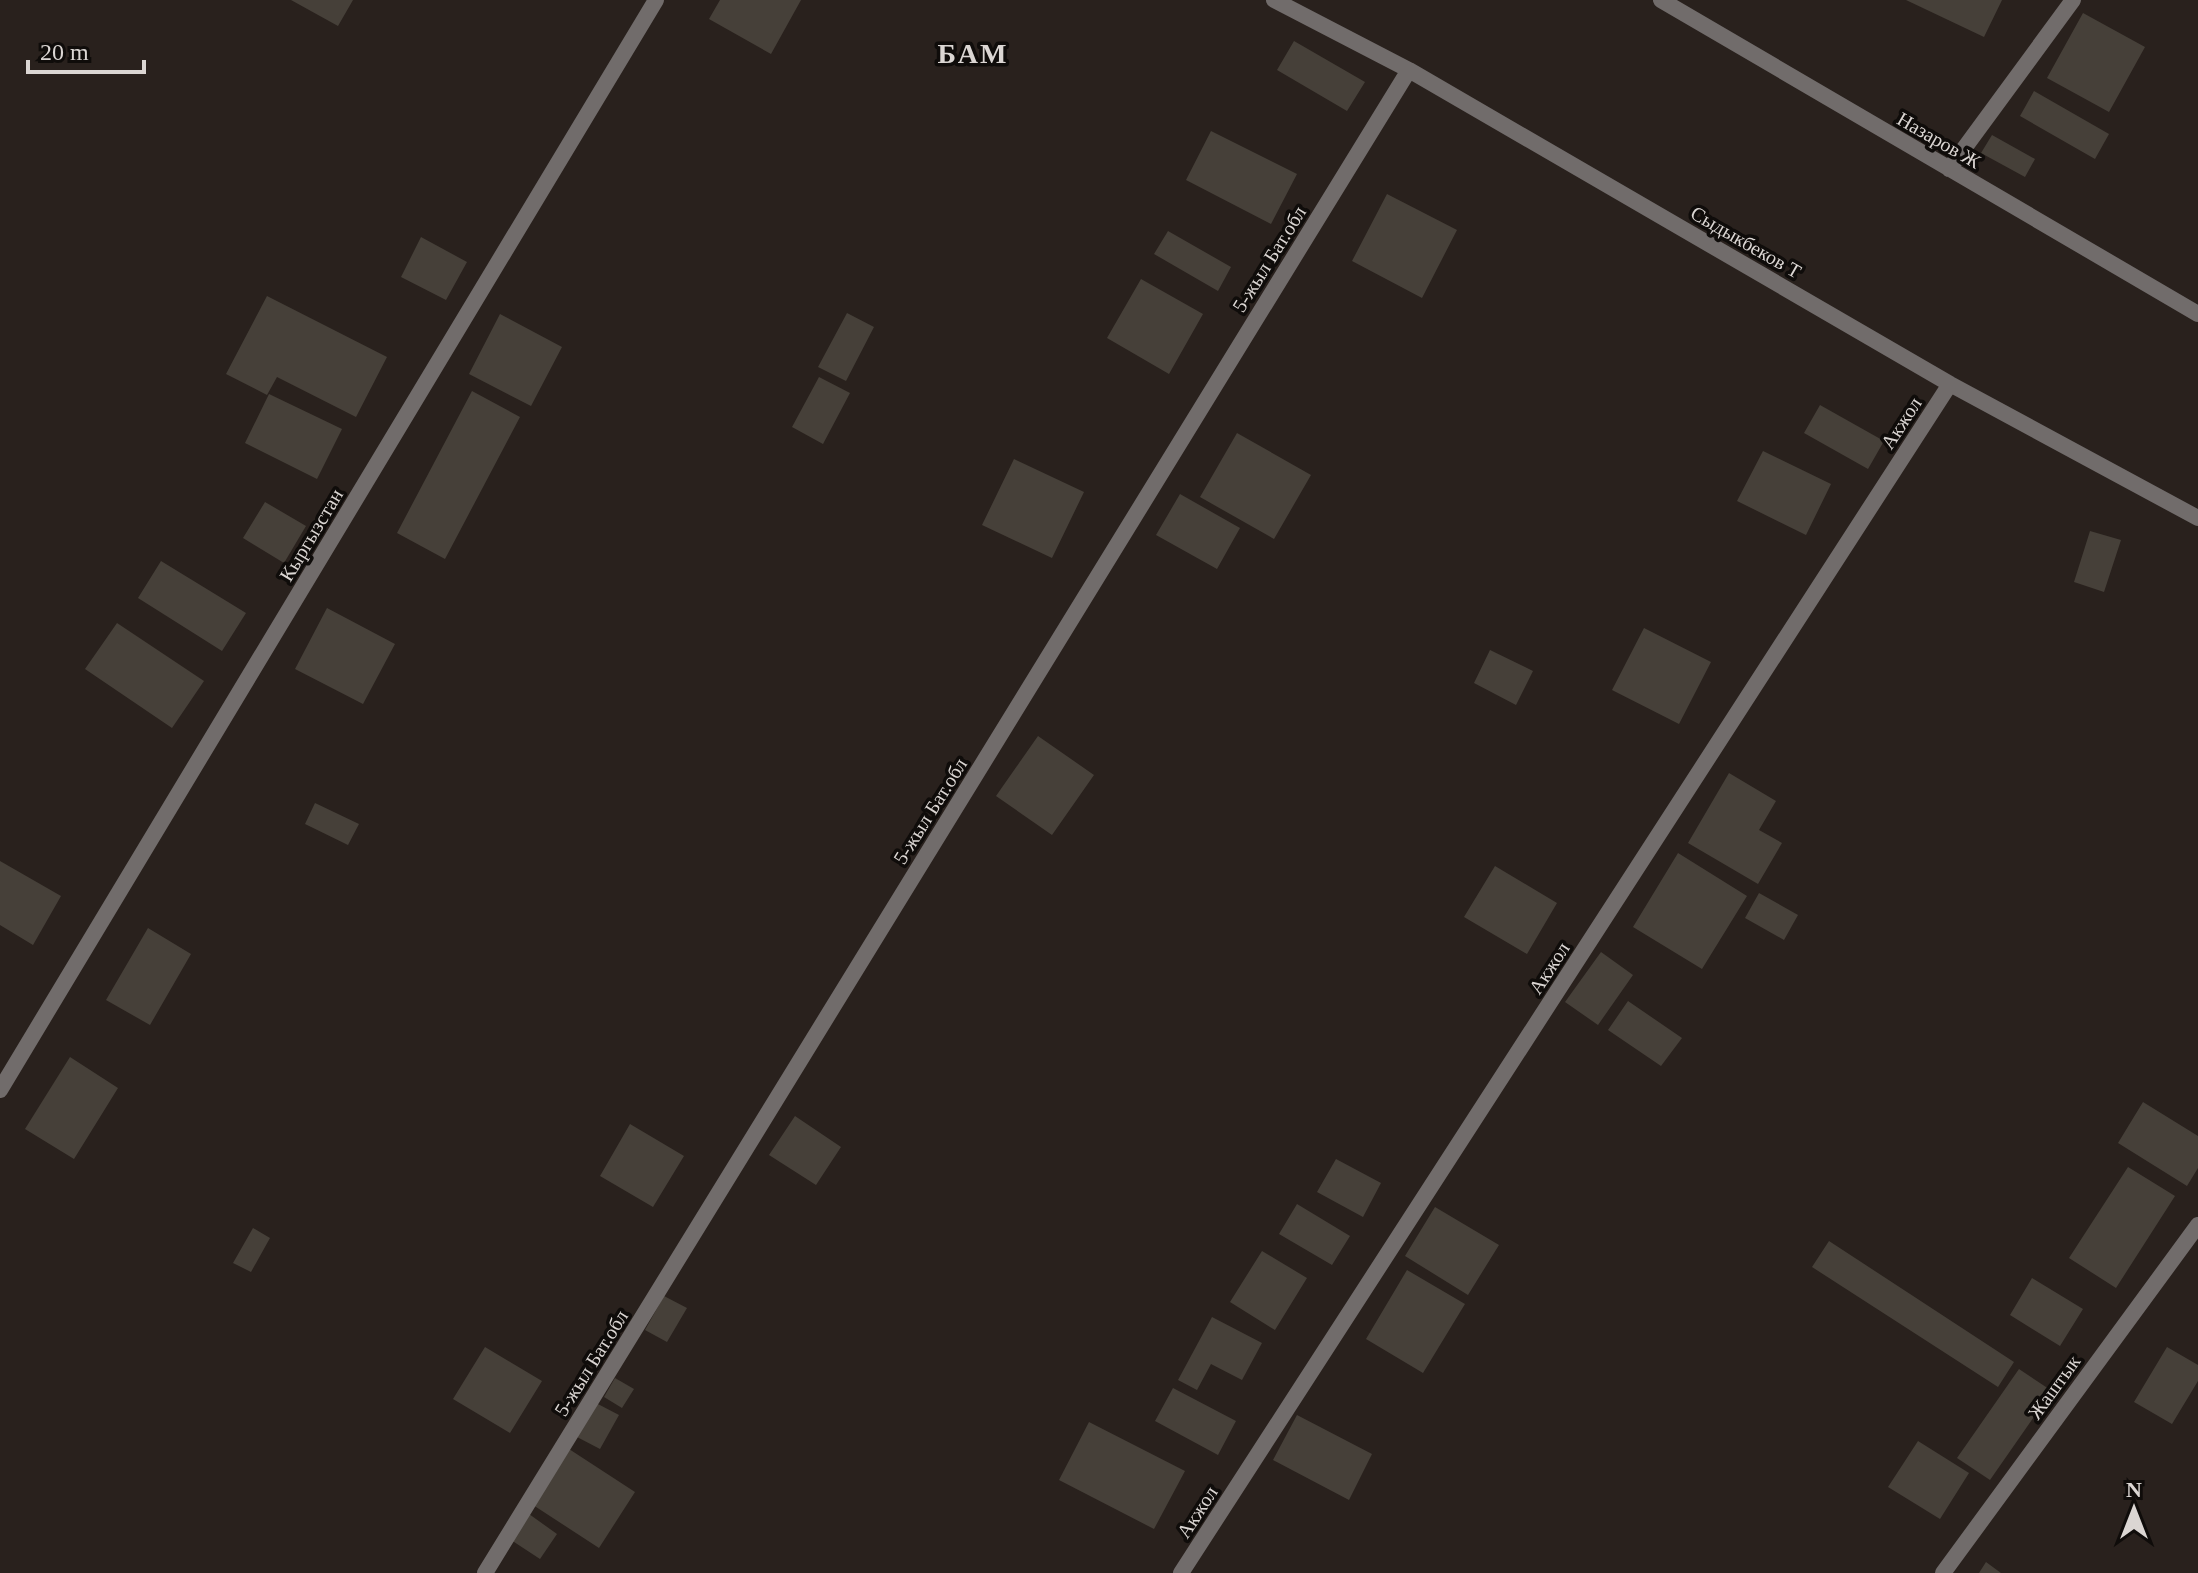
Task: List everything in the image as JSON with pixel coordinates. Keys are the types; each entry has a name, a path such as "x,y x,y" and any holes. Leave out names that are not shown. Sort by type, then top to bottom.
{"street":[{"name":"Кыргызстан","path":"0,1090 656,0"},
{"name":"Сыдыкбеков Т","path":"1274,0 1409,70 1950,384 2198,518"},
{"name":"Назаров Ж","path":"1661,0 2198,314"},
{"path":"1949,169 2073,0"},
{"name":"5-жыл Бат.обл","path":"485,1573 1409,70"},
{"name":"Акжол","path":"1181,1573 1950,384"},
{"name":"Жаштык","path":"1943,1573 2198,1225"}],"building":[{"path":"291,0 353,0 338,26"},
{"path":"720,0 801,0 771,54 709,19"},
{"path":"1906,0 2002,0 1984,37"},
{"path":"2083,13 2145,47 2109,112 2047,78"},
{"path":"1294,41 1365,82 1347,111 1277,70"},
{"path":"2034,91 2109,134 2095,159 2020,116"},
{"path":"1211,131 1297,174 1271,224 1186,180"},
{"path":"1992,135 2035,159 2025,177 1981,153"},
{"path":"1387,194 1457,230 1422,298 1352,261"},
{"path":"1168,231 1231,267 1218,291 1154,254"},
{"path":"421,237 467,262 446,300 401,277"},
{"path":"1141,279 1203,314 1169,374 1107,338"},
{"path":"267,296 387,357 356,417 277,377 267,395 226,374"},
{"path":"847,313 874,327 846,381 818,367"},
{"path":"500,314 562,347 531,406 469,374"},
{"path":"819,377 850,393 823,444 792,427"},
{"path":"472,391 520,417 445,559 397,533"},
{"path":"269,394 342,429 317,479 245,443"},
{"path":"1820,405 1884,441 1868,469 1804,433"},
{"path":"1237,433 1311,475 1274,539 1200,497"},
{"path":"1763,451 1831,484 1806,535 1737,501"},
{"path":"1014,459 1084,492 1052,558 982,525"},
{"path":"1180,494 1240,528 1217,569 1156,535"},
{"path":"265,502 306,526 284,563 243,538"},
{"path":"2090,531 2121,540 2104,592 2074,582"},
{"path":"161,561 246,613 222,651 138,598"},
{"path":"327,608 395,644 363,704 295,669"},
{"path":"117,623 204,681 172,728 85,669"},
{"path":"1644,628 1711,662 1679,724 1612,690"},
{"path":"1490,650 1533,671 1516,705 1474,683"},
{"path":"1038,736 1094,775 1052,835 996,796"},
{"path":"1729,773 1776,801 1759,830 1782,843 1758,884 1688,843"},
{"path":"315,803 359,824 348,845 305,824"},
{"path":"1678,853 1747,896 1702,969 1633,927"},
{"path":"0,861 61,896 33,945 0,925"},
{"path":"1495,866 1557,903 1527,954 1464,917"},
{"path":"1759,893 1798,915 1784,940 1745,918"},
{"path":"148,928 191,954 150,1025 106,1000"},
{"path":"1601,952 1633,975 1598,1025 1565,1002"},
{"path":"1628,1001 1682,1038 1661,1066 1608,1030"},
{"path":"70,1057 118,1088 74,1159 25,1129"},
{"path":"2143,1102 2198,1136 2198,1168 2187,1186 2118,1143"},
{"path":"795,1116 841,1147 816,1185 769,1155"},
{"path":"630,1124 684,1156 653,1207 600,1176"},
{"path":"1336,1159 1381,1183 1363,1217 1317,1192"},
{"path":"2128,1167 2175,1196 2116,1288 2069,1258"},
{"path":"1297,1204 1350,1236 1332,1265 1279,1234"},
{"path":"1435,1207 1499,1245 1468,1295 1405,1256"},
{"path":"253,1228 270,1238 251,1272 233,1263"},
{"path":"1829,1241 2014,1362 1998,1387 1812,1267"},
{"path":"1262,1251 1307,1278 1275,1330 1230,1302"},
{"path":"1407,1270 1465,1304 1423,1373 1366,1339"},
{"path":"2032,1278 2083,1309 2060,1346 2010,1315"},
{"path":"664,1296 687,1308 667,1342 645,1330"},
{"path":"1212,1317 1262,1343 1242,1380 1211,1364 1197,1390 1178,1380"},
{"path":"485,1347 542,1381 510,1433 453,1399"},
{"path":"2167,1347 2198,1365 2198,1381 2172,1424 2134,1402"},
{"path":"2019,1369 2052,1391 1990,1480 1957,1458"},
{"path":"615,1378 634,1389 622,1408 604,1397"},
{"path":"1173,1388 1236,1421 1218,1455 1155,1421"},
{"path":"596,1403 619,1415 600,1449 577,1437"},
{"path":"1297,1415 1372,1454 1349,1500 1273,1460"},
{"path":"1089,1422 1185,1471 1154,1529 1059,1480"},
{"path":"1918,1441 1969,1473 1940,1519 1888,1487"},
{"path":"569,1449 635,1492 599,1548 533,1505"},
{"path":"529,1514 557,1534 540,1559 511,1540"},
{"path":"1986,1562 2001,1573 1979,1573"}],"district":[{"name":"БАМ","path":"973,53"}]}
